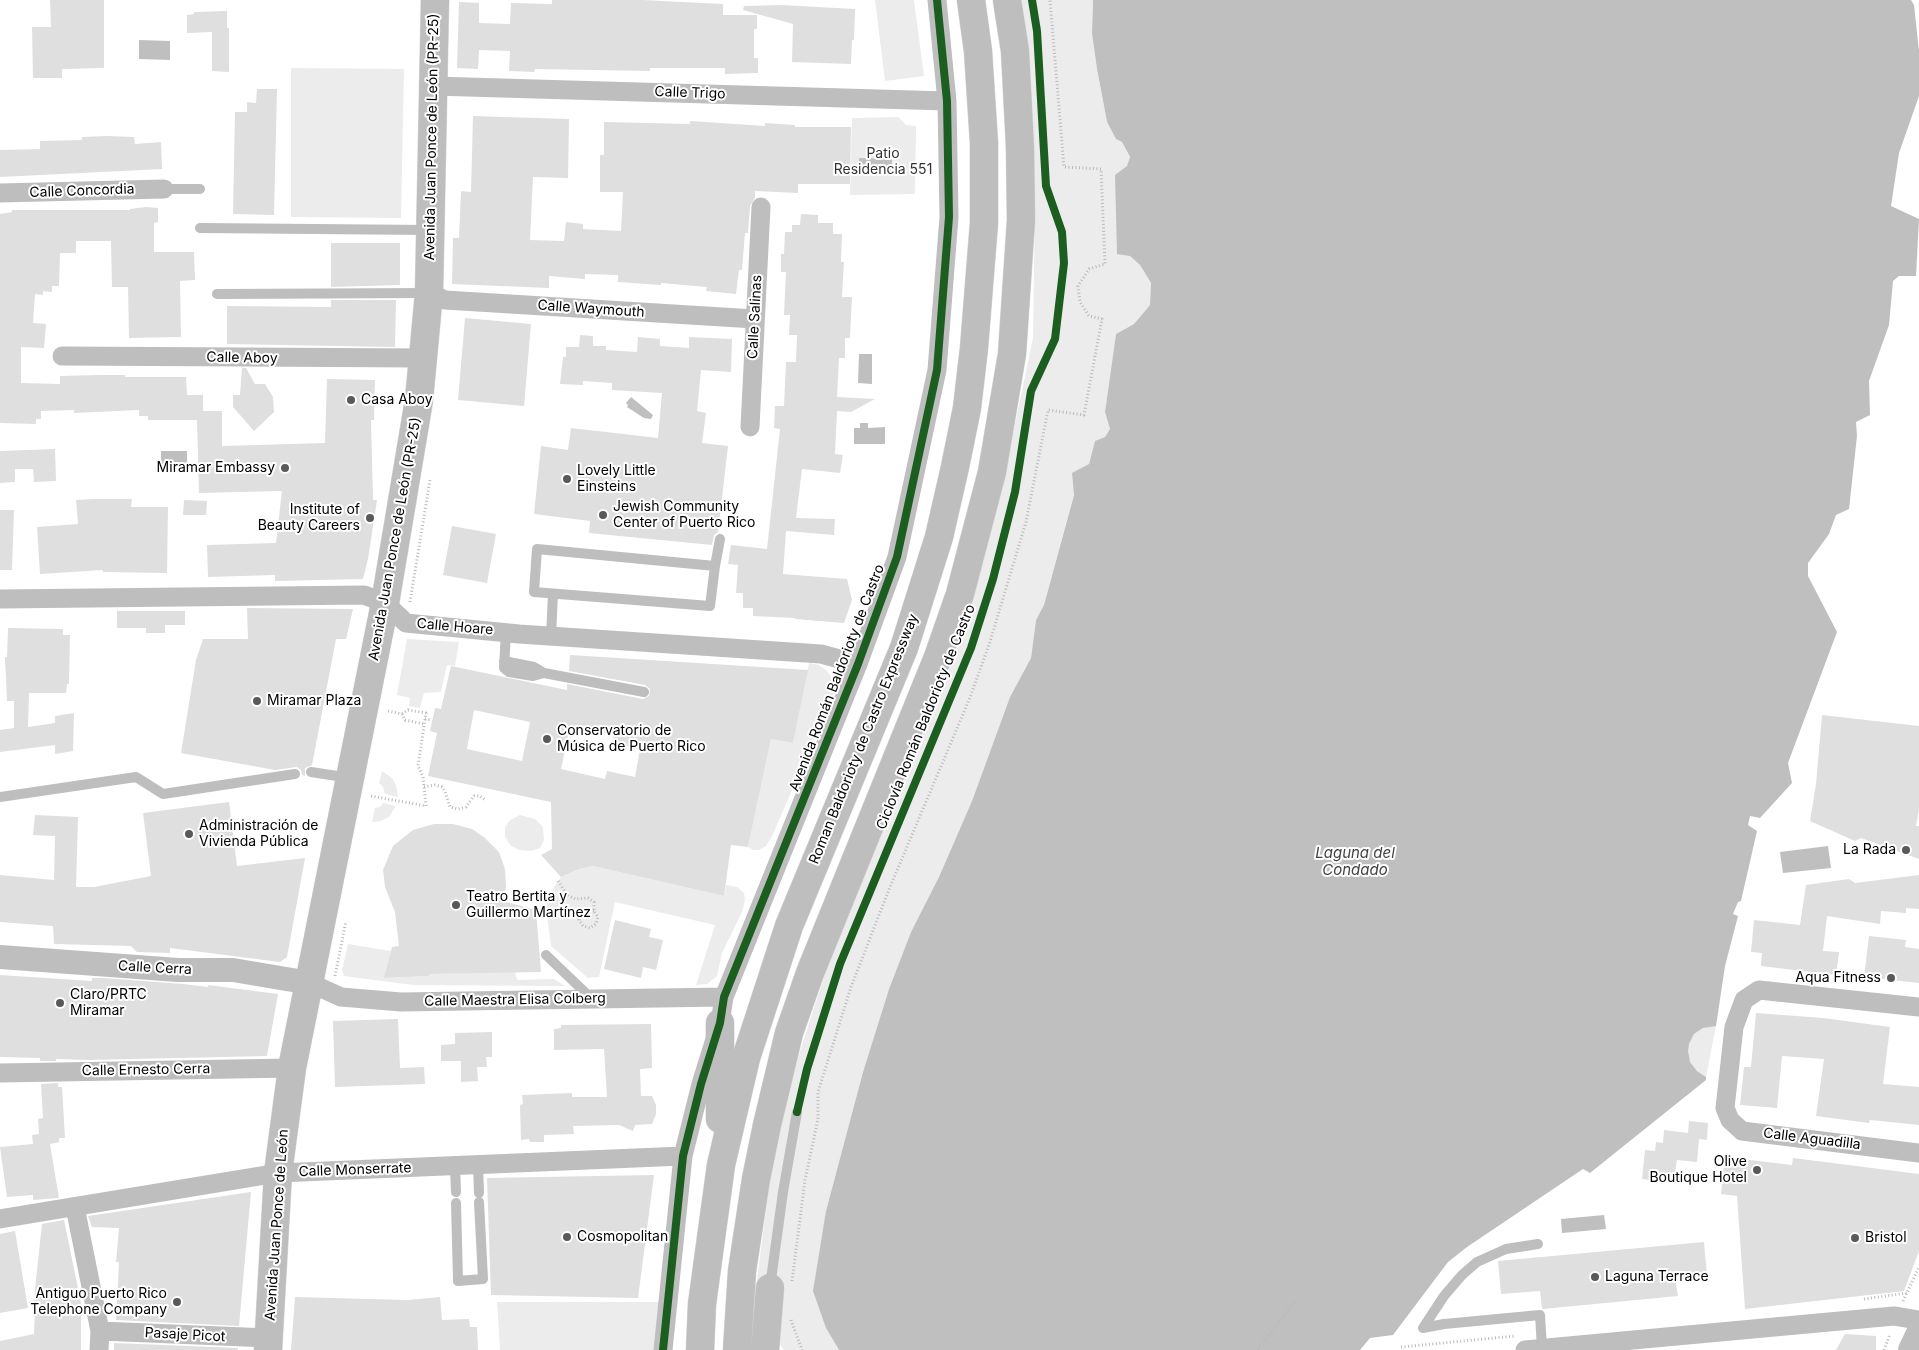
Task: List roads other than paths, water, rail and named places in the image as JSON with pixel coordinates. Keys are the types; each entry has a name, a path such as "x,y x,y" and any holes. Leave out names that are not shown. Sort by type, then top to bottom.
{"main road":[{"name":"Avenida Juan Ponce de León (PR-25)","path":"310,983 385,603 419,400 429,293 435,0"},
{"name":"Roman Baldorioty de Castro Expressway","path":"700,1350 702,1304 721,1165 746,1058 788,926 904,648 939,537 967,408 984,223 982,106 978,51 971,0"},
{"path":"738,1350 742,1272 756,1179 789,1033 810,973 938,657 962,585 992,472 1012,354 1021,220 1020,147 1015,52 1007,0"},
{"name":"Avenida Juan Ponce de León","path":"269,1344 278,1173 292,1068 310,983"},
{"path":"721,1165 722,1010"},
{"path":"765,1350 770,1288"}],"street":[{"name":"Avenida Román Baldorioty de Castro","path":"663,1350 683,1156 701,1084 722,1010 858,664 897,557 937,370 949,217 947,101 937,0"},
{"name":"Calle Trigo","path":"433,86 947,101"},
{"name":"Calle Concordia","path":"0,193 164,189"},
{"name":"Calle Salinas","path":"750,427 761,207"},
{"name":"Calle Waymouth","path":"429,293 444,300 755,319"},
{"name":"Calle Aboy","path":"62,356 423,358"},
{"name":"Calle Hoare","path":"0,599 364,594 385,603 406,623 552,636 821,654 858,664"},
{"name":"Calle Cerra","path":"0,957 178,970 233,970 310,983"},
{"name":"Calle Maestra Elisa Colberg","path":"310,983 341,997 401,1002 592,999 722,1010"},
{"name":"Calle Aguadilla","path":"1919,1007 1759,990 1744,1000 1734,1027 1725,1108 1730,1120 1742,1130 1919,1153"},
{"name":"Calle Ernesto Cerra","path":"0,1073 292,1068"},
{"name":"Calle Monserrate","path":"0,1219 278,1173 683,1156"},
{"path":"75,1207 100,1331 99,1350"},
{"path":"1534,1349 1603,1346 1894,1316 1919,1320"},
{"name":"Pasaje Picot","path":"100,1331 269,1344"},
{"path":"1910,1350 1919,1331"}],"lane":[{"path":"164,189 200,189"},
{"path":"200,228 430,230"},
{"path":"217,294 429,293"},
{"path":"715,566 537,548 534,592 710,606 720,539"},
{"path":"552,636 553,594"},
{"path":"506,632 504,668 508,672 532,676 544,673 644,692"},
{"path":"311,772 351,778"},
{"path":"0,797 136,777 163,794 295,774"},
{"path":"546,955 592,999"},
{"path":"770,1288 796,1112"},
{"path":"455,1166 458,1281 483,1279 478,1165"},
{"path":"1534,1349 1540,1315 1422,1328 1444,1296 1462,1275 1477,1262 1506,1249 1538,1244"}],"water":[{"name":"Laguna del Condado","path":"1093,0 1911,0 1914,5 1919,51 1919,96 1899,153 1891,206 1919,219 1916,276 1899,276 1893,281 1889,325 1869,381 1870,415 1856,422 1857,436 1849,509 1836,515 1829,534 1808,563 1808,576 1837,632 1788,763 1792,783 1760,818 1750,816 1748,825 1757,831 1741,901 1738,902 1733,914 1738,916 1725,966 1716,1026 1703,1028 1694,1034 1689,1044 1690,1062 1697,1071 1706,1077 1706,1080 1590,1173 1583,1169 1467,1247 1448,1262 1393,1335 1370,1338 1360,1350 839,1350 826,1328 813,1291 826,1211 863,1072 889,989 911,932 939,877 972,801 1010,697 1031,658 1036,620 1044,605 1074,495 1072,473 1089,464 1095,441 1105,437 1110,429 1105,412 1116,334 1134,324 1150,305 1151,283 1140,265 1130,256 1117,254 1115,175 1127,166 1130,157 1122,142 1116,139 1107,122 1092,34"},
{"path":"139,40 170,41 170,60 139,59"},
{"path":"859,158 892,159 892,175 859,175"},
{"path":"859,354 872,354 872,384 858,383"},
{"path":"631,397 653,415 651,419 644,418 627,407 626,403"},
{"path":"860,423 868,423 868,428 885,427 885,444 854,444 854,428 860,428"},
{"path":"161,451 187,451 187,465 161,465"},
{"path":"1828,846 1831,868 1783,873 1780,852"},
{"path":"1604,1215 1606,1229 1562,1233 1561,1219"}],"place":[{"name":"Casa Aboy","path":"351,400"},
{"name":"Miramar Embassy","path":"285,468"},
{"name":"Lovely Little Einsteins","path":"567,479"},
{"name":"Jewish Community Center of Puerto Rico","path":"603,515"},
{"name":"Institute of Beauty Careers","path":"370,518"},
{"name":"Miramar Plaza","path":"257,701"},
{"name":"Conservatorio de Música de Puerto Rico","path":"547,739"},
{"name":"Administración de Vivienda Pública","path":"189,834"},
{"name":"La Rada","path":"1906,850"},
{"name":"Teatro Bertita y Guillermo Martínez","path":"456,905"},
{"name":"Aqua Fitness","path":"1891,978"},
{"name":"Claro/PRTC Miramar","path":"60,1003"},
{"name":"Olive Boutique Hotel","path":"1757,1170"},
{"name":"Cosmopolitan","path":"567,1237"},
{"name":"Bristol","path":"1855,1238"},
{"name":"Laguna Terrace","path":"1595,1277"},
{"name":"Antiguo Puerto Rico Telephone Company","path":"177,1302"}],"park label":[{"name":"Patio Residencia 551","path":"883,162"}]}
